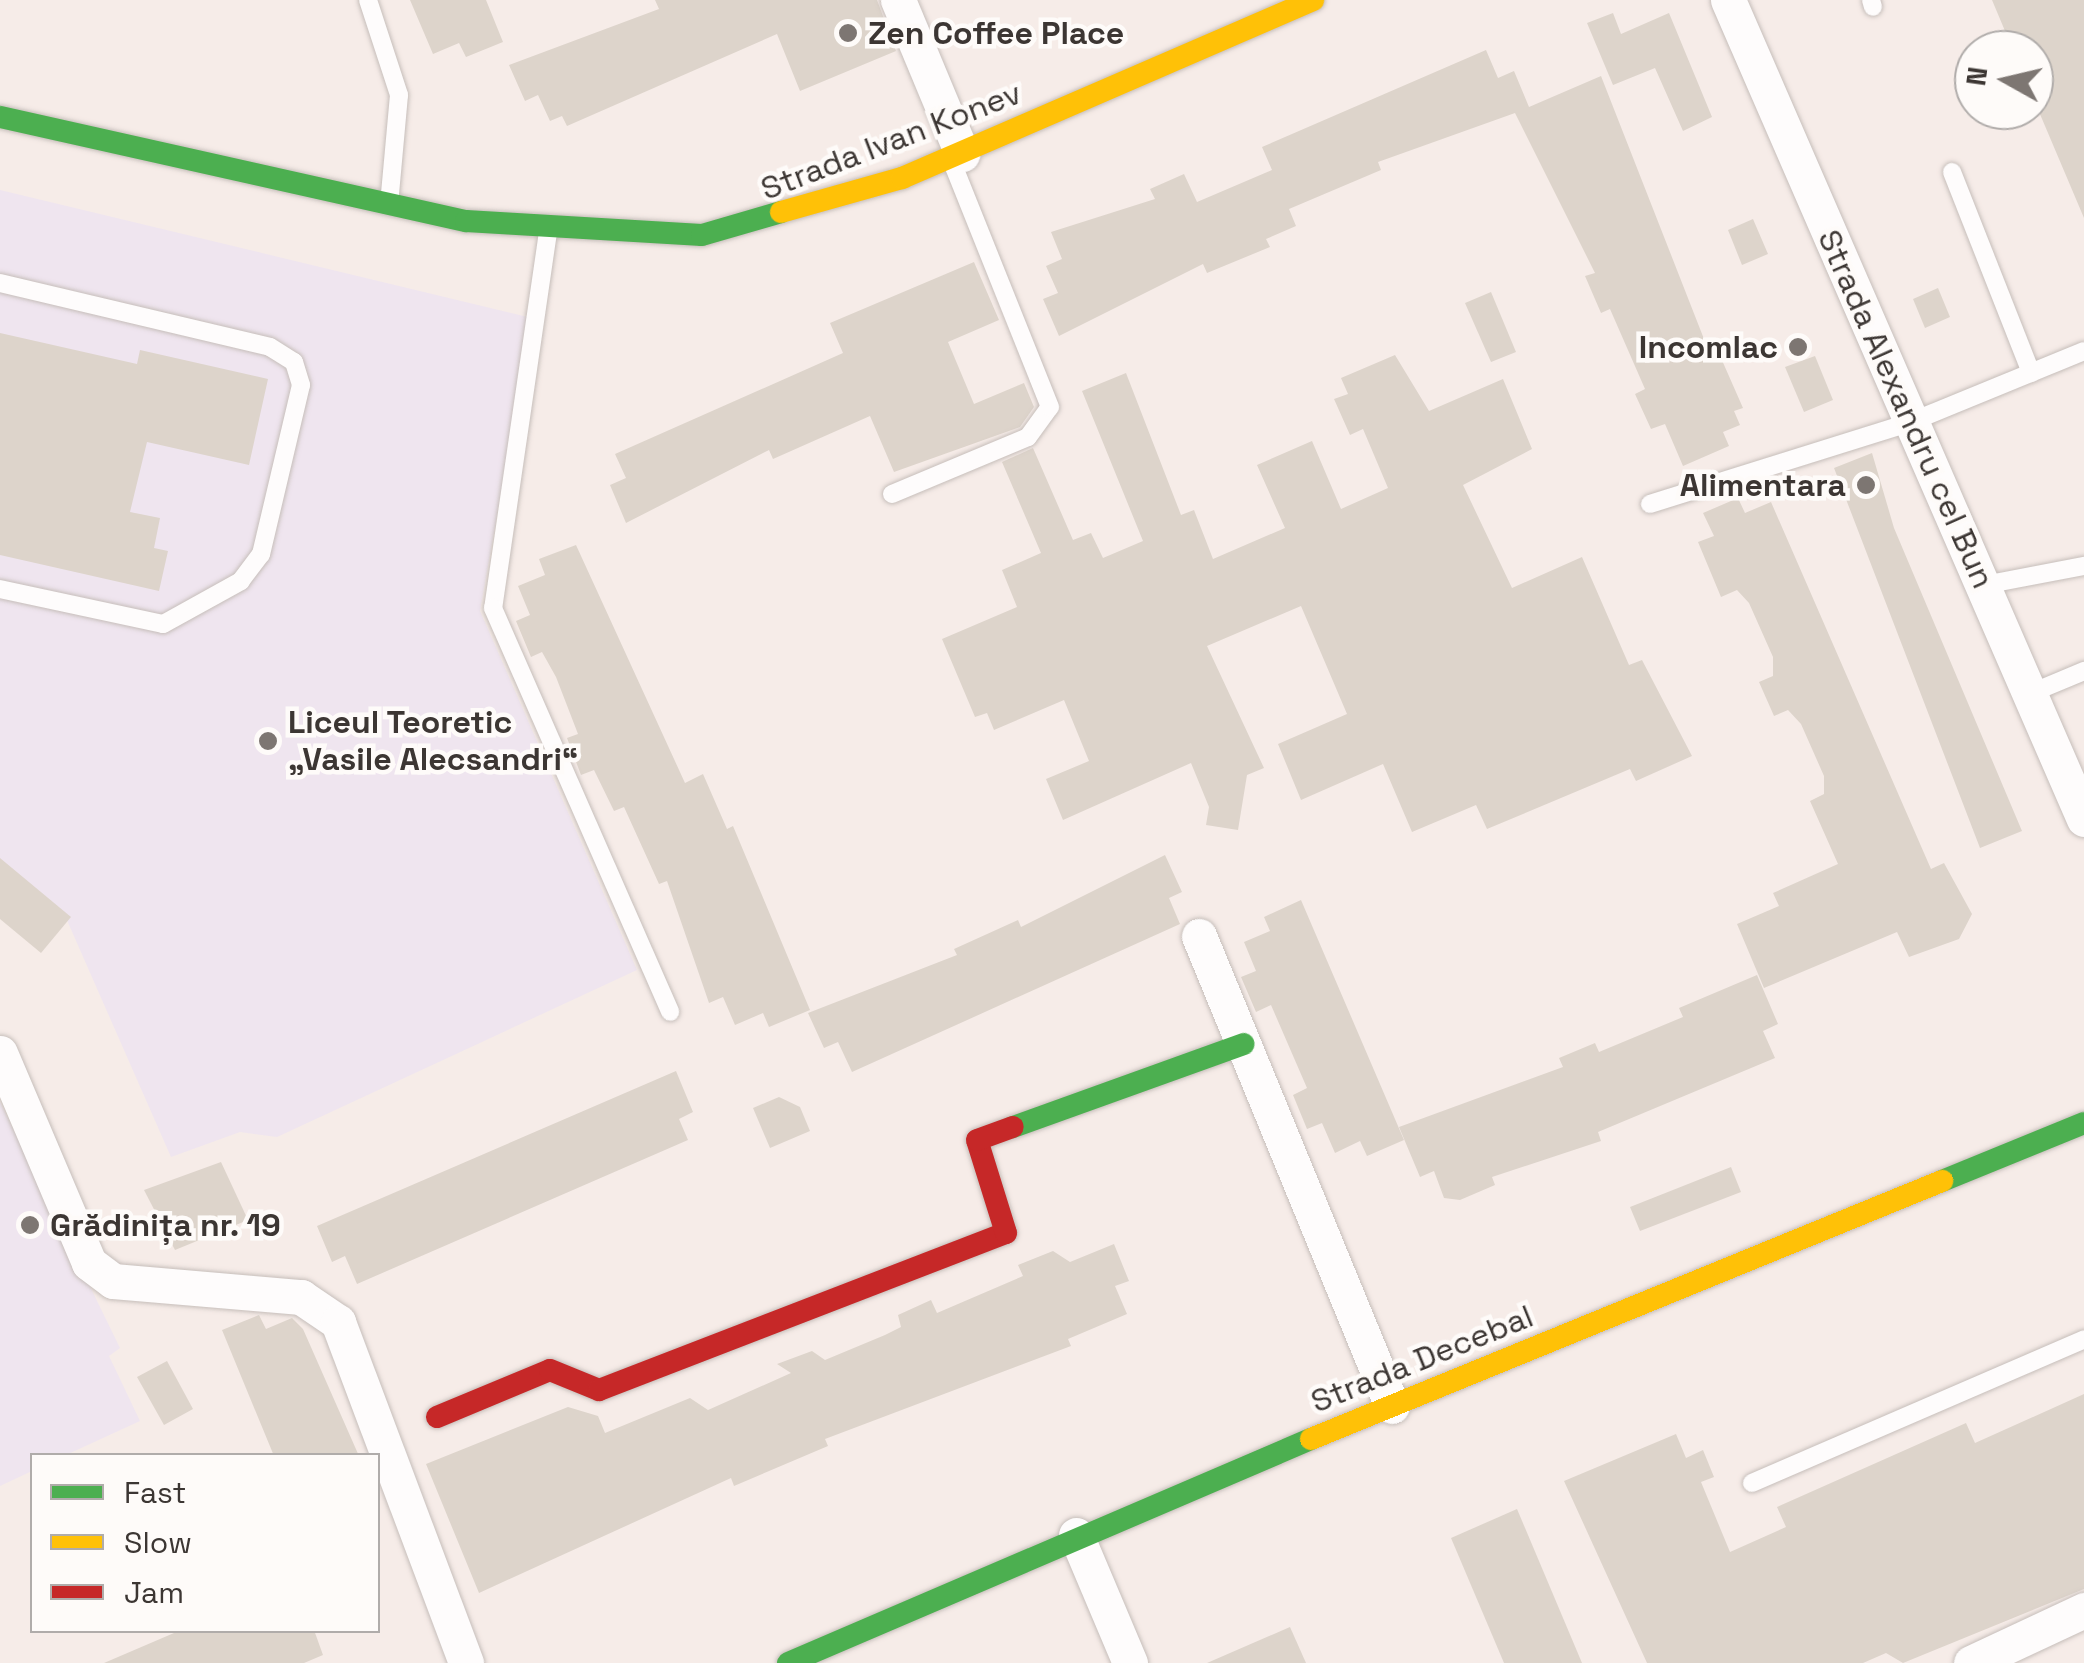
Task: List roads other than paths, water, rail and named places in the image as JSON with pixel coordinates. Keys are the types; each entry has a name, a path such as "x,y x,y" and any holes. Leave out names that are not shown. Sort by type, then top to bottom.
{"street":[{"path":"898,0 956,156"},
{"name":"Strada Ivan Konev","path":"0,117 389,204 548,232 747,228 956,156 1313,0"},
{"name":"Strada Alexandru cel Bun","path":"1728,0 2084,819"},
{"path":"1199,936 1392,1406"},
{"path":"437,1417 550,1370 598,1390 1006,1233 977,1140 1243,1044"},
{"path":"0,1053 89,1263 113,1281 302,1297 338,1322 466,1663"},
{"name":"Strada Decebal","path":"788,1663 1076,1536 2084,1123"},
{"path":"1076,1536 1130,1663"},
{"path":"1971,1663 2022,1652 2084,1610"}],"lane":[{"path":"368,0 400,95 389,204"},
{"path":"892,494 1028,438 1050,407 956,156"},
{"path":"1952,172 2031,373"},
{"path":"548,232 493,608 670,1012"},
{"path":"0,283 270,347 294,362 302,386 268,530 241,581 162,624 0,589"},
{"path":"1650,504 1911,422 2084,352"},
{"path":"1984,585 2084,566"},
{"path":"2030,694 2084,672"},
{"path":"1752,1483 2084,1339"}],"place":[{"name":"Zen Coffee Place","path":"848,33"},
{"name":"Incomlac","path":"1798,347"},
{"name":"Alimentara","path":"1866,485"},
{"name":"Liceul Teoretic „Vasile Alecsandri“","path":"268,741"},
{"name":"Grădinița nr. 19","path":"30,1225"}]}
